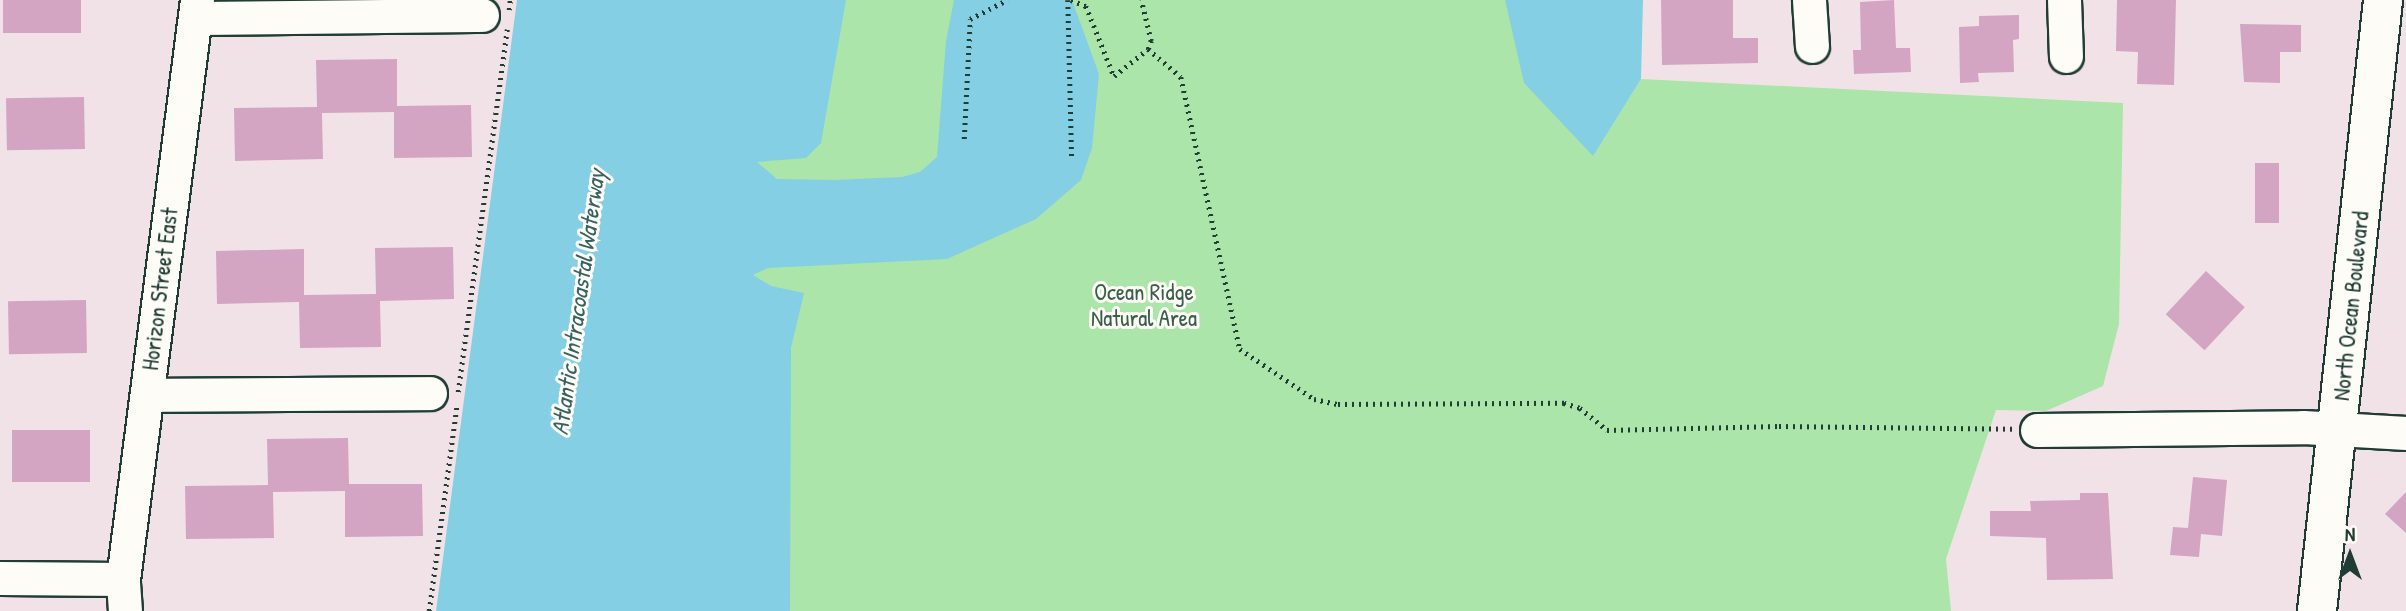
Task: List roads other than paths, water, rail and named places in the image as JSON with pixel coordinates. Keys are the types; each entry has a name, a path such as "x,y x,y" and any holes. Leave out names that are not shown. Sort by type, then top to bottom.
{"main road":[{"name":"North Ocean Boulevard","path":"2317,611 2383,0"}],"street":[{"path":"1809,0 1812,46"},
{"path":"2064,0 2066,56"},
{"path":"196,9 496,7"},
{"name":"Horizon Street East","path":"124,595 196,9"},
{"path":"147,395 430,393"},
{"path":"2037,430 2338,429 2406,433"},
{"path":"0,578 124,595"}],"water":[{"name":"Atlantic Intracoastal Waterway","path":"517,0 846,0 821,143 806,158 757,162 777,179 834,180 902,177 920,172 937,157 946,41 954,0 1072,0 1099,74 1092,148 1081,180 1036,219 947,259 768,268 753,275 771,286 804,293 791,348 790,611 436,611"},
{"path":"1505,0 1643,0 1641,79 1593,156 1524,83"}],"park label":[{"name":"Ocean Ridge Natural Area","path":"1144,305"}]}
